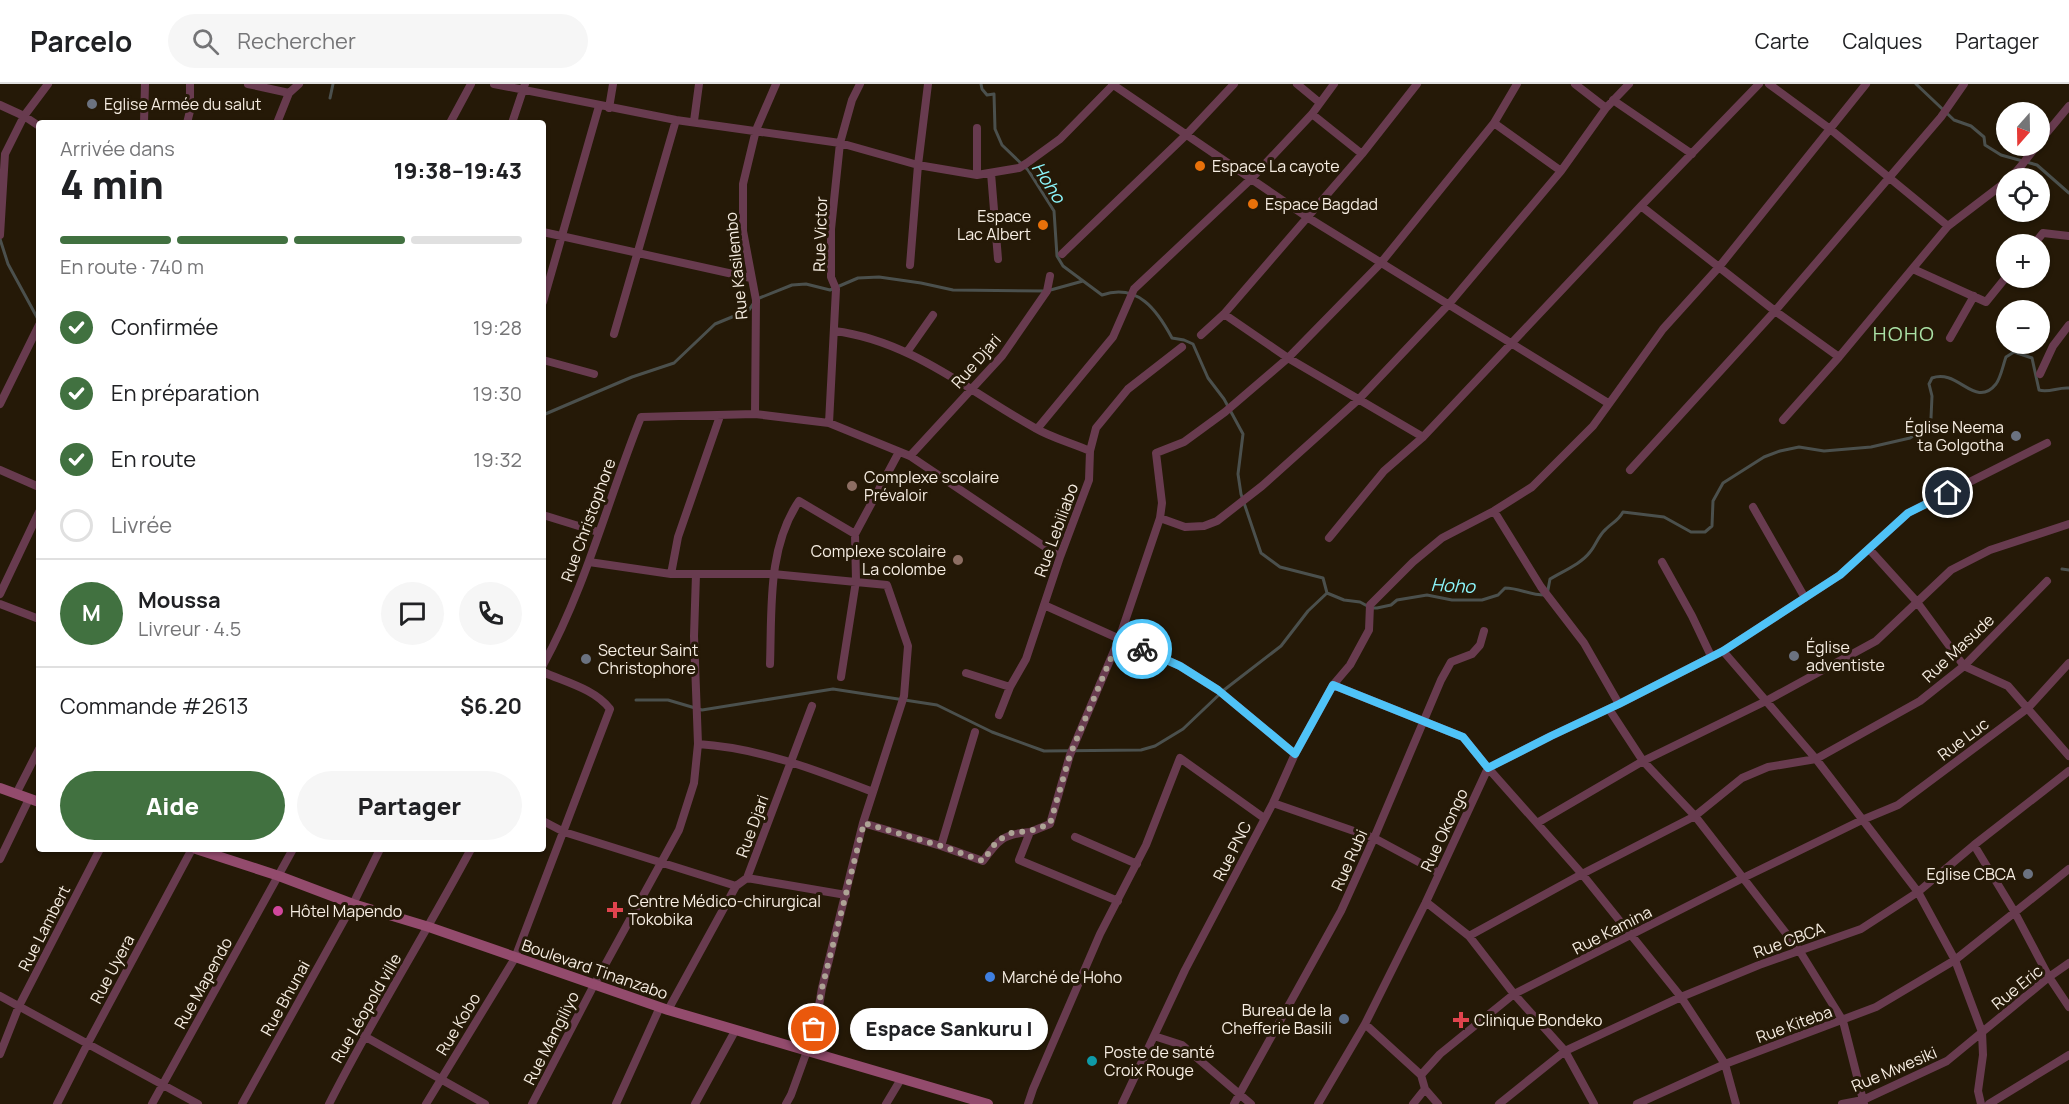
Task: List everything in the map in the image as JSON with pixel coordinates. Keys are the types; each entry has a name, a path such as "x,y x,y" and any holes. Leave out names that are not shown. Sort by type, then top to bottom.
{"street":[{"path":"1,234 5,154 24,116 48,84"},
{"path":"144,120 145,84"},
{"path":"188,120 190,84"},
{"path":"248,84 289,93"},
{"path":"278,120 289,93 299,84"},
{"path":"452,120 471,84"},
{"path":"494,84 524,87 599,106 676,120 840,143 918,165 977,175 1019,168 1027,163 1060,139 1113,84 1307,217 1608,403"},
{"path":"609,108 613,84"},
{"path":"694,122 699,84"},
{"name":"Rue Kasilembo","path":"755,414 756,300 743,231 743,184 756,130 776,84"},
{"name":"Rue Victor","path":"829,423 836,289 831,277 831,229 840,143 852,100 860,84"},
{"path":"910,265 918,165 928,84"},
{"path":"1062,254 1186,135 1234,84"},
{"path":"1297,84 1320,103"},
{"path":"1037,429 1113,337 1134,290 1251,179 1312,114 1334,84"},
{"path":"1201,335 1224,314 1362,154 1417,84"},
{"path":"864,823 983,861 997,841 1011,833 1030,831 1050,824 1071,752 1119,639 1160,518 1162,503 1156,453 1184,442 1227,410 1288,358 1380,264 1494,123 1517,84"},
{"path":"1575,84 1606,108"},
{"path":"1160,518 1185,527 1204,526 1217,522 1359,399 1449,304 1561,171 1606,108 1629,84"},
{"path":"1329,537 1384,471 1424,436 1759,84"},
{"path":"1769,84 1830,129 1947,226"},
{"path":"1619,704 1584,643 1540,587 1494,511 1532,487 1593,426 1663,329 1719,267 1866,84"},
{"path":"1630,470 1775,311 1941,117 1964,84"},
{"path":"513,120 524,87"},
{"path":"1613,100 1692,154"},
{"path":"0,105 36,124"},
{"path":"546,292 599,106"},
{"path":"2050,129 2069,106"},
{"path":"1312,114 1362,154"},
{"path":"614,334 676,120"},
{"path":"1494,123 1561,171"},
{"path":"976,128 977,175"},
{"path":"2019,168 2030,156"},
{"path":"991,173 998,259"},
{"path":"1784,420 1947,226 1996,189"},
{"path":"1641,206 1775,311 1839,357"},
{"path":"546,233 751,278"},
{"path":"2042,234 2069,236"},
{"path":"1913,269 1986,302 1997,288"},
{"name":"Rue Djari","path":"910,456 1002,356 1047,291 1050,276"},
{"path":"1950,338 1974,296"},
{"path":"1224,314 1288,358 1424,436"},
{"path":"907,352 933,315"},
{"path":"2040,374 2053,346 2069,325"},
{"path":"0,404 36,331"},
{"path":"834,331 853,333 907,352 1037,429 1090,451"},
{"name":"Rue Lebiliabo","path":"999,715 1010,687 1026,659 1089,480 1090,451 1096,428 1128,389 1182,347"},
{"path":"546,361 594,374"},
{"path":"671,574 678,537 720,416 755,414 829,423 910,456 1060,557"},
{"name":"Rue Christophore","path":"546,657 589,562 641,417 720,416"},
{"path":"1488,768 1723,651 1840,575 1908,513 2047,443"},
{"path":"841,677 856,581 855,534 899,452"},
{"path":"0,470 36,486"},
{"path":"770,664 773,574 787,518 799,501 855,534"},
{"path":"1753,507 1805,598"},
{"name":"Rue PNC","path":"1122,1104 1185,970 1273,803 1295,754 1333,685 1350,665 1369,630 1371,604 1413,562 1442,538 1494,511"},
{"path":"546,515 598,532"},
{"path":"0,594 36,518"},
{"path":"1538,823 1643,761 1766,701 1876,641 1951,570 1990,550 2069,524"},
{"path":"1869,549 1917,602 1964,666 2008,686 2069,756"},
{"path":"589,562 671,574 773,574 886,585 908,646 903,699 864,823 822,988 814,1029 786,1104"},
{"path":"1662,562 1692,616 1711,657"},
{"name":"Rue Mangiliyo","path":"532,1104 679,830 694,783 698,744 694,636 696,574"},
{"name":"Rue Masude","path":"1816,759 1920,701 1964,666 2047,581"},
{"path":"0,604 36,618"},
{"path":"1044,605 1180,666 1218,690 1295,754"},
{"name":"Rue Rubi","path":"1234,1104 1341,911 1441,680 1451,662 1472,654 1480,645 1484,631"},
{"path":"1723,651 1816,759 1918,892 1954,960 1982,1032 1983,1055 1978,1090 1981,1104"},
{"name":"Rue Luc","path":"1862,820 1898,805 2028,708 2069,663"},
{"path":"514,958 610,709 605,702 592,693 546,673"},
{"path":"966,673 1010,687"},
{"path":"1333,685 1463,737 1582,874 1681,996 1725,1064 1736,1104"},
{"name":"Rue Djari","path":"616,1104 664,1008 736,886 747,878 812,706"},
{"path":"1609,709 1643,761 1695,816 1799,950 1843,1021 1863,1102"},
{"path":"941,846 975,732"},
{"path":"698,744 729,746 790,761 873,792"},
{"path":"16,794 36,755"},
{"path":"1028,1104 1100,934 1146,845 1180,758 1264,818"},
{"path":"1469,936 1695,816 1742,778 1768,766 1816,759"},
{"name":"Rue Okongo","path":"1318,1104 1365,1024 1426,902 1488,768"},
{"name":"Rue CBCA","path":"1500,1104 1565,1051 1681,996 1799,950 1861,929 1918,892 2069,771"},
{"path":"0,788 34,800 0,860"},
{"path":"1273,803 1374,838 1439,873"},
{"name":"Rue Kamina","path":"1421,1075 1440,1054 1514,994 1862,820"},
{"path":"546,823 564,832 736,886"},
{"path":"1030,831 1019,860 1118,901"},
{"path":"1075,837 1137,864"},
{"path":"1974,845 2014,911 2049,977 2069,1007"},
{"name":"Rue Lambert","path":"0,1054 19,1006 98,852"},
{"name":"Rue Uyera","path":"57,1104 87,1043 192,852"},
{"name":"Boulevard Tinanzabo","path":"203,852 735,1031 807,1050 966,1101 988,1104"},
{"name":"Rue Mapendo","path":"152,1104 291,852"},
{"name":"Rue Bhunai","path":"242,1104 353,904 379,852"},
{"path":"429,927 469,852"},
{"name":"Rue Kiteba","path":"1637,1104 1725,1064 1876,1007 1954,960 2069,869"},
{"path":"747,878 846,895"},
{"path":"1426,902 1469,936 1514,994 1565,1051 1594,1104"},
{"name":"Rue Léopold ville","path":"329,1104 364,1036 429,927"},
{"name":"Rue Kobo","path":"426,1104 514,958"},
{"name":"Rue Eric","path":"1982,1032 2069,963"},
{"path":"0,996 198,1104"},
{"path":"1365,1024 1421,1075 1425,1089 1438,1104"},
{"path":"695,1104 735,1031"},
{"name":"Rue Mwesiki","path":"1842,1104 1863,1102 1947,1062 1982,1032"},
{"path":"364,1036 485,1104"},
{"path":"1154,1036 1182,1045 1251,1104"},
{"path":"1989,1104 2069,1055"},
{"path":"886,1104 901,1079"},
{"path":"1413,1104 1425,1089"}],"waterway":[{"path":"330,98 333,84"},
{"name":"Hoho","path":"981,84 987,95 994,94 995,129 1002,145 1028,170 1054,211 1057,256 1063,266 1102,295 1115,292 1136,296 1153,309 1172,338 1193,344 1208,378 1224,399 1243,434 1238,474 1241,494 1261,553 1280,567 1323,578 1327,593"},
{"path":"1916,84 1954,120 1971,126 1984,137 1985,145 2001,155 2037,165 2069,193"},
{"path":"0,239 8,264 36,315"},
{"path":"757,299 792,285 806,284 830,290 858,278 879,277 953,290 1047,291 1083,281"},
{"path":"546,414 632,377 674,363 715,324 749,310 753,304"},
{"name":"Hoho","path":"1327,593 1344,600 1360,602 1371,608 1391,605 1397,600 1427,595 1452,600 1482,600 1498,595 1505,588 1547,595 1550,579 1577,564 1586,556 1603,532 1623,512 1664,517 1691,532 1705,532 1712,526 1713,501 1723,483 1764,457 1799,447 1824,451 1871,447 1910,438 1924,429 1931,418 1932,396 1929,384 1932,378 1941,376 1950,378 1973,391 1981,393 1988,391 1998,381 2006,357 2014,352 2032,358 2039,390 2069,388"},
{"path":"2062,569 2069,570"},
{"path":"636,700 668,700 702,710 833,689 937,705 992,732 1044,751 1141,750 1155,746 1183,729 1224,690 1281,646 1308,611 1327,593"}],"way so far":[{"path":"814,1029 822,988 864,823 983,861 997,841 1011,833 1030,831 1050,824 1070,755 1119,639 1142,649"}],"place":[{"name":"Eglise Armée du salut","path":"92,104"},
{"name":"Espace La cayote","path":"1200,166"},
{"name":"Espace Bagdad","path":"1253,204"},
{"name":"Espace Lac Albert","path":"1043,225"},
{"name":"Église Neema ta Golgotha","path":"2016,436"},
{"name":"Complexe scolaire Prévaloir","path":"852,486"},
{"name":"Complexe scolaire La colombe","path":"958,560"},
{"name":"Église adventiste","path":"1794,656"},
{"name":"Secteur Saint Christophore","path":"586,659"},
{"name":"Eglise CBCA","path":"2028,874"},
{"name":"Centre Médico-chirurgical Tokobika","path":"615,910"},
{"name":"Hôtel Mapendo","path":"278,911"},
{"name":"Marché de Hoho","path":"990,977"},
{"name":"Bureau de la Chefferie Basili","path":"1344,1019"},
{"name":"Clinique Bondeko","path":"1461,1020"},
{"name":"Espace Sankuru I","path":"814,1029"},
{"name":"Poste de santé Croix Rouge","path":"1092,1061"}],"district":[{"name":"HOHO","path":"1904,333"}],"route":[{"path":"1142,649 1180,666 1218,690 1295,754 1333,685 1463,737 1488,768 1723,651 1840,575 1908,513 1948,493"}]}
